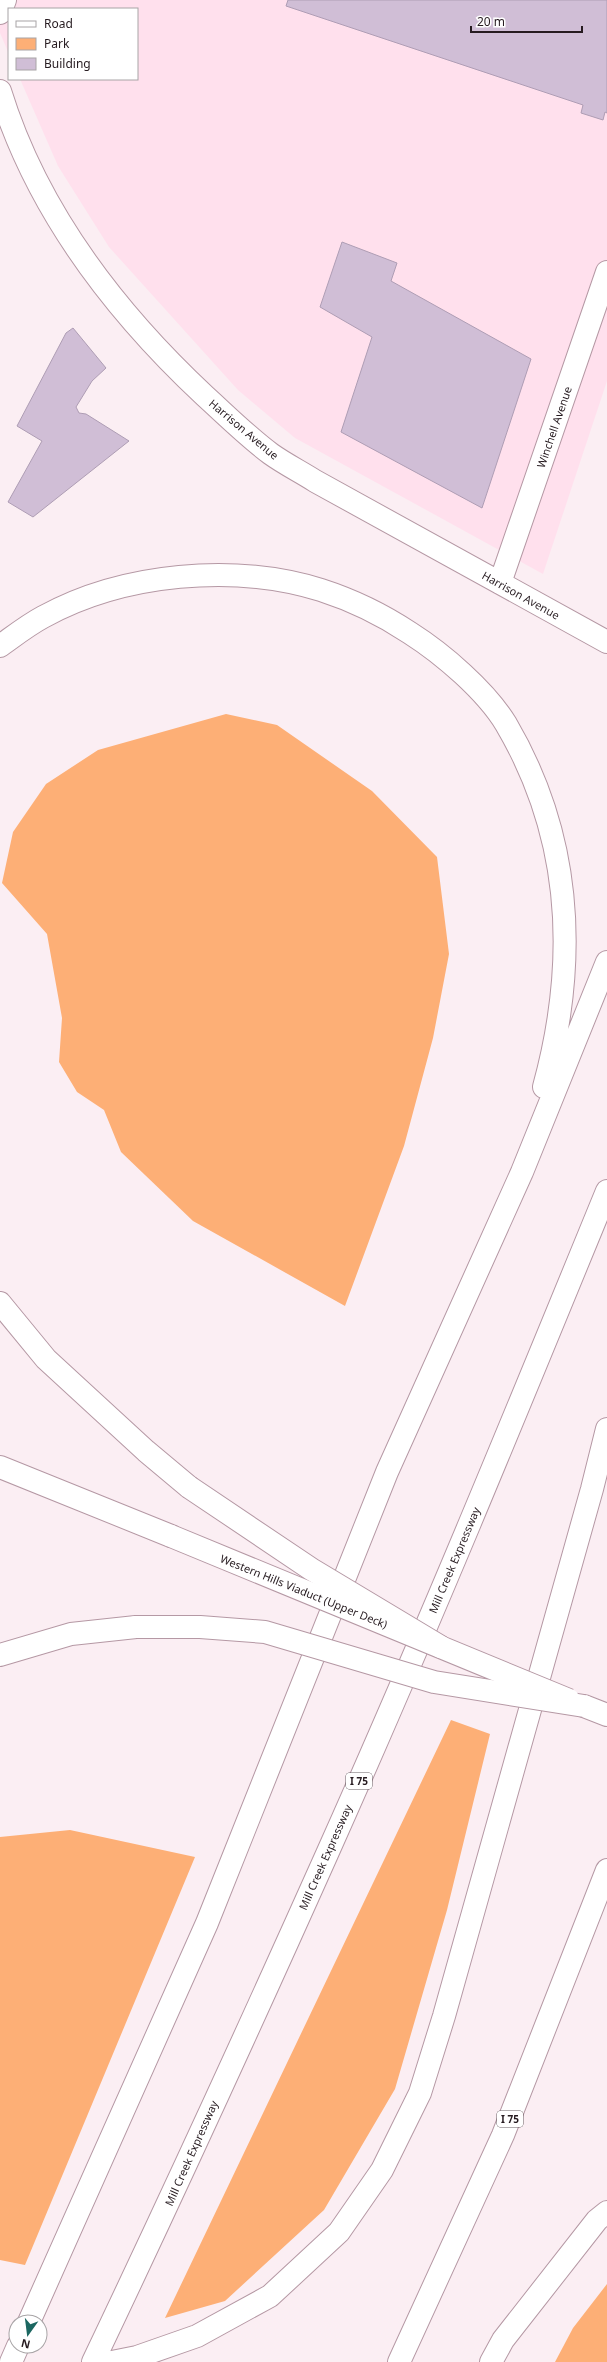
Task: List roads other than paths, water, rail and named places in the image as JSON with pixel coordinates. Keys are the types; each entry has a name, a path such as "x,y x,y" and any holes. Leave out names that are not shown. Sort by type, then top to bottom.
{"main road":[{"path":"0,13 5,0"},
{"name":"Harrison Avenue","path":"0,91 30,169 63,229 99,281 144,335 189,381 271,454 315,481 607,642"},
{"name":"Winchell Avenue","path":"500,583 607,272"},
{"path":"0,646 44,617 96,595 154,579 209,575 257,578 320,590 383,615 431,646 468,679 505,723 533,780 554,840 565,908 563,980 551,1058 522,1172"},
{"path":"33,2314 207,1923 387,1472 522,1172 607,962"},
{"name":"Mill Creek Expressway","path":"93,2362 166,2208 328,1852 482,1495 607,1191"},
{"path":"0,1303 46,1359 146,1451 189,1487 311,1569 441,1647"},
{"path":"112,2362 137,2357 198,2336 270,2296 338,2232 382,2170 420,2093 444,2016 588,1505 607,1429"},
{"name":"Western Hills Viaduct (Upper Deck)","path":"0,1467 607,1715"},
{"path":"0,1655 71,1634 136,1627 200,1627 265,1632 434,1682 584,1706"},
{"name":"I 75","path":"398,2362 503,2135 607,1870"},
{"path":"491,2362 503,2340 597,2220 607,2212"}]}
